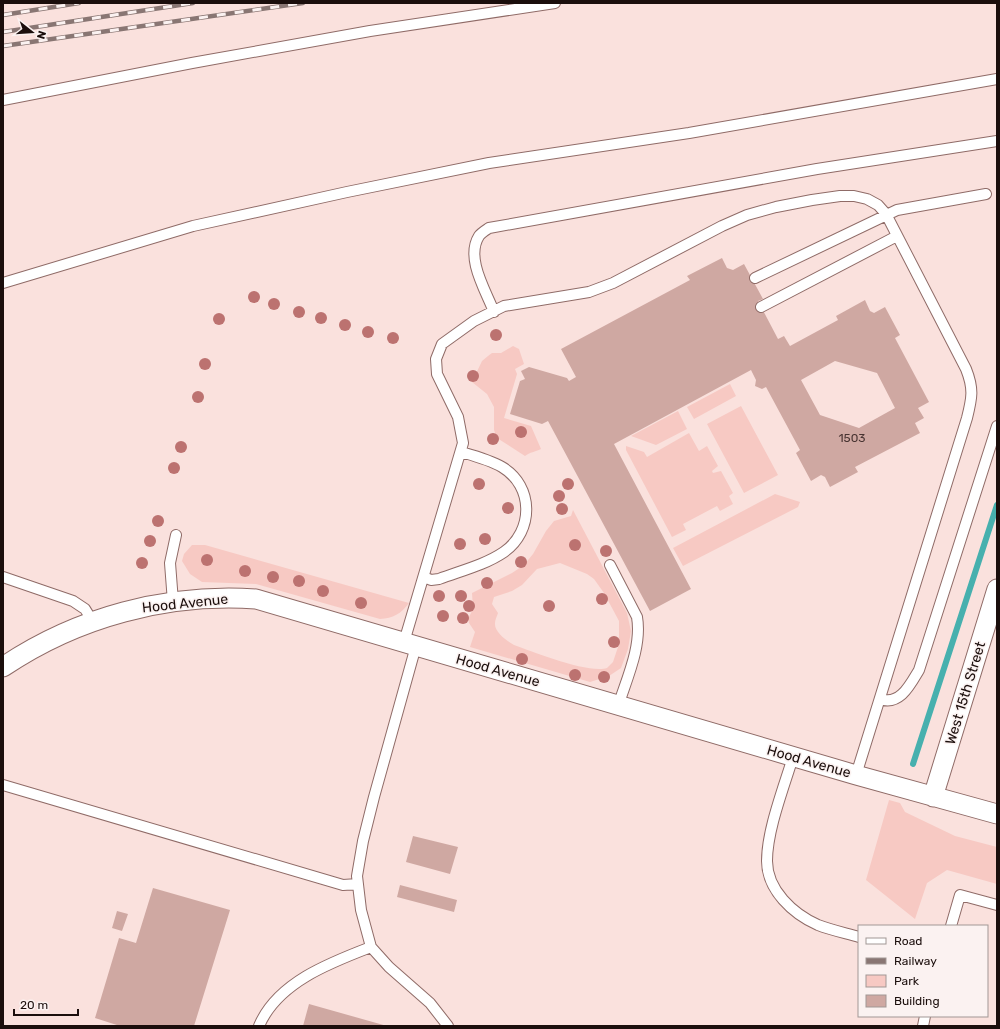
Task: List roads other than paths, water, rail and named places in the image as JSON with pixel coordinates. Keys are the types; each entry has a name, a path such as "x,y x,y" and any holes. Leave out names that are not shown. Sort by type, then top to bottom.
{"street":[{"name":"West 15th Street","path":"933,797 997,589"},
{"name":"Hood Avenue","path":"3,667 58,635 135,608 173,602 239,598 256,599 793,757 997,814"}],"lane":[{"path":"3,100 192,63 354,34 555,3"},
{"path":"3,284 193,226 362,189 489,163 689,133 997,79"},
{"path":"494,312 475,263 475,247 479,236 489,228 811,170 997,141"},
{"path":"755,278 886,214 915,206 986,194"},
{"path":"448,1026 430,1003 389,967 370,947 360,910 357,876 363,841 410,644 424,577 462,452 463,442 461,425 438,379 436,359 442,344 450,336 494,312 517,303 560,298 589,292 613,283 722,226 747,215 776,207 840,196 854,196 867,199 878,205 886,214 966,369 972,384 972,398 968,418 856,775"},
{"path":"761,307 897,236"},
{"path":"880,700 895,700 907,690 919,670 997,426"},
{"path":"424,577 431,580 439,579 490,559 513,545 519,538 524,527 527,506 525,496 511,474 491,462 462,452"},
{"path":"173,602 170,563 176,535"},
{"path":"610,565 637,616 639,626 636,648 618,706"},
{"path":"3,576 74,601 85,609 93,622"},
{"path":"793,757 769,839 767,862 773,883 787,906 804,918 818,925 858,937"},
{"path":"3,785 343,885 358,884"},
{"path":"951,925 960,895 997,905"},
{"path":"259,1026 265,1013 282,994 299,981 345,957 370,947"}],"waterway":[{"path":"913,764 997,505"}],"railway":[{"path":"3,15 79,3"},
{"path":"3,32 193,3"},
{"path":"3,46 303,3"}]}
